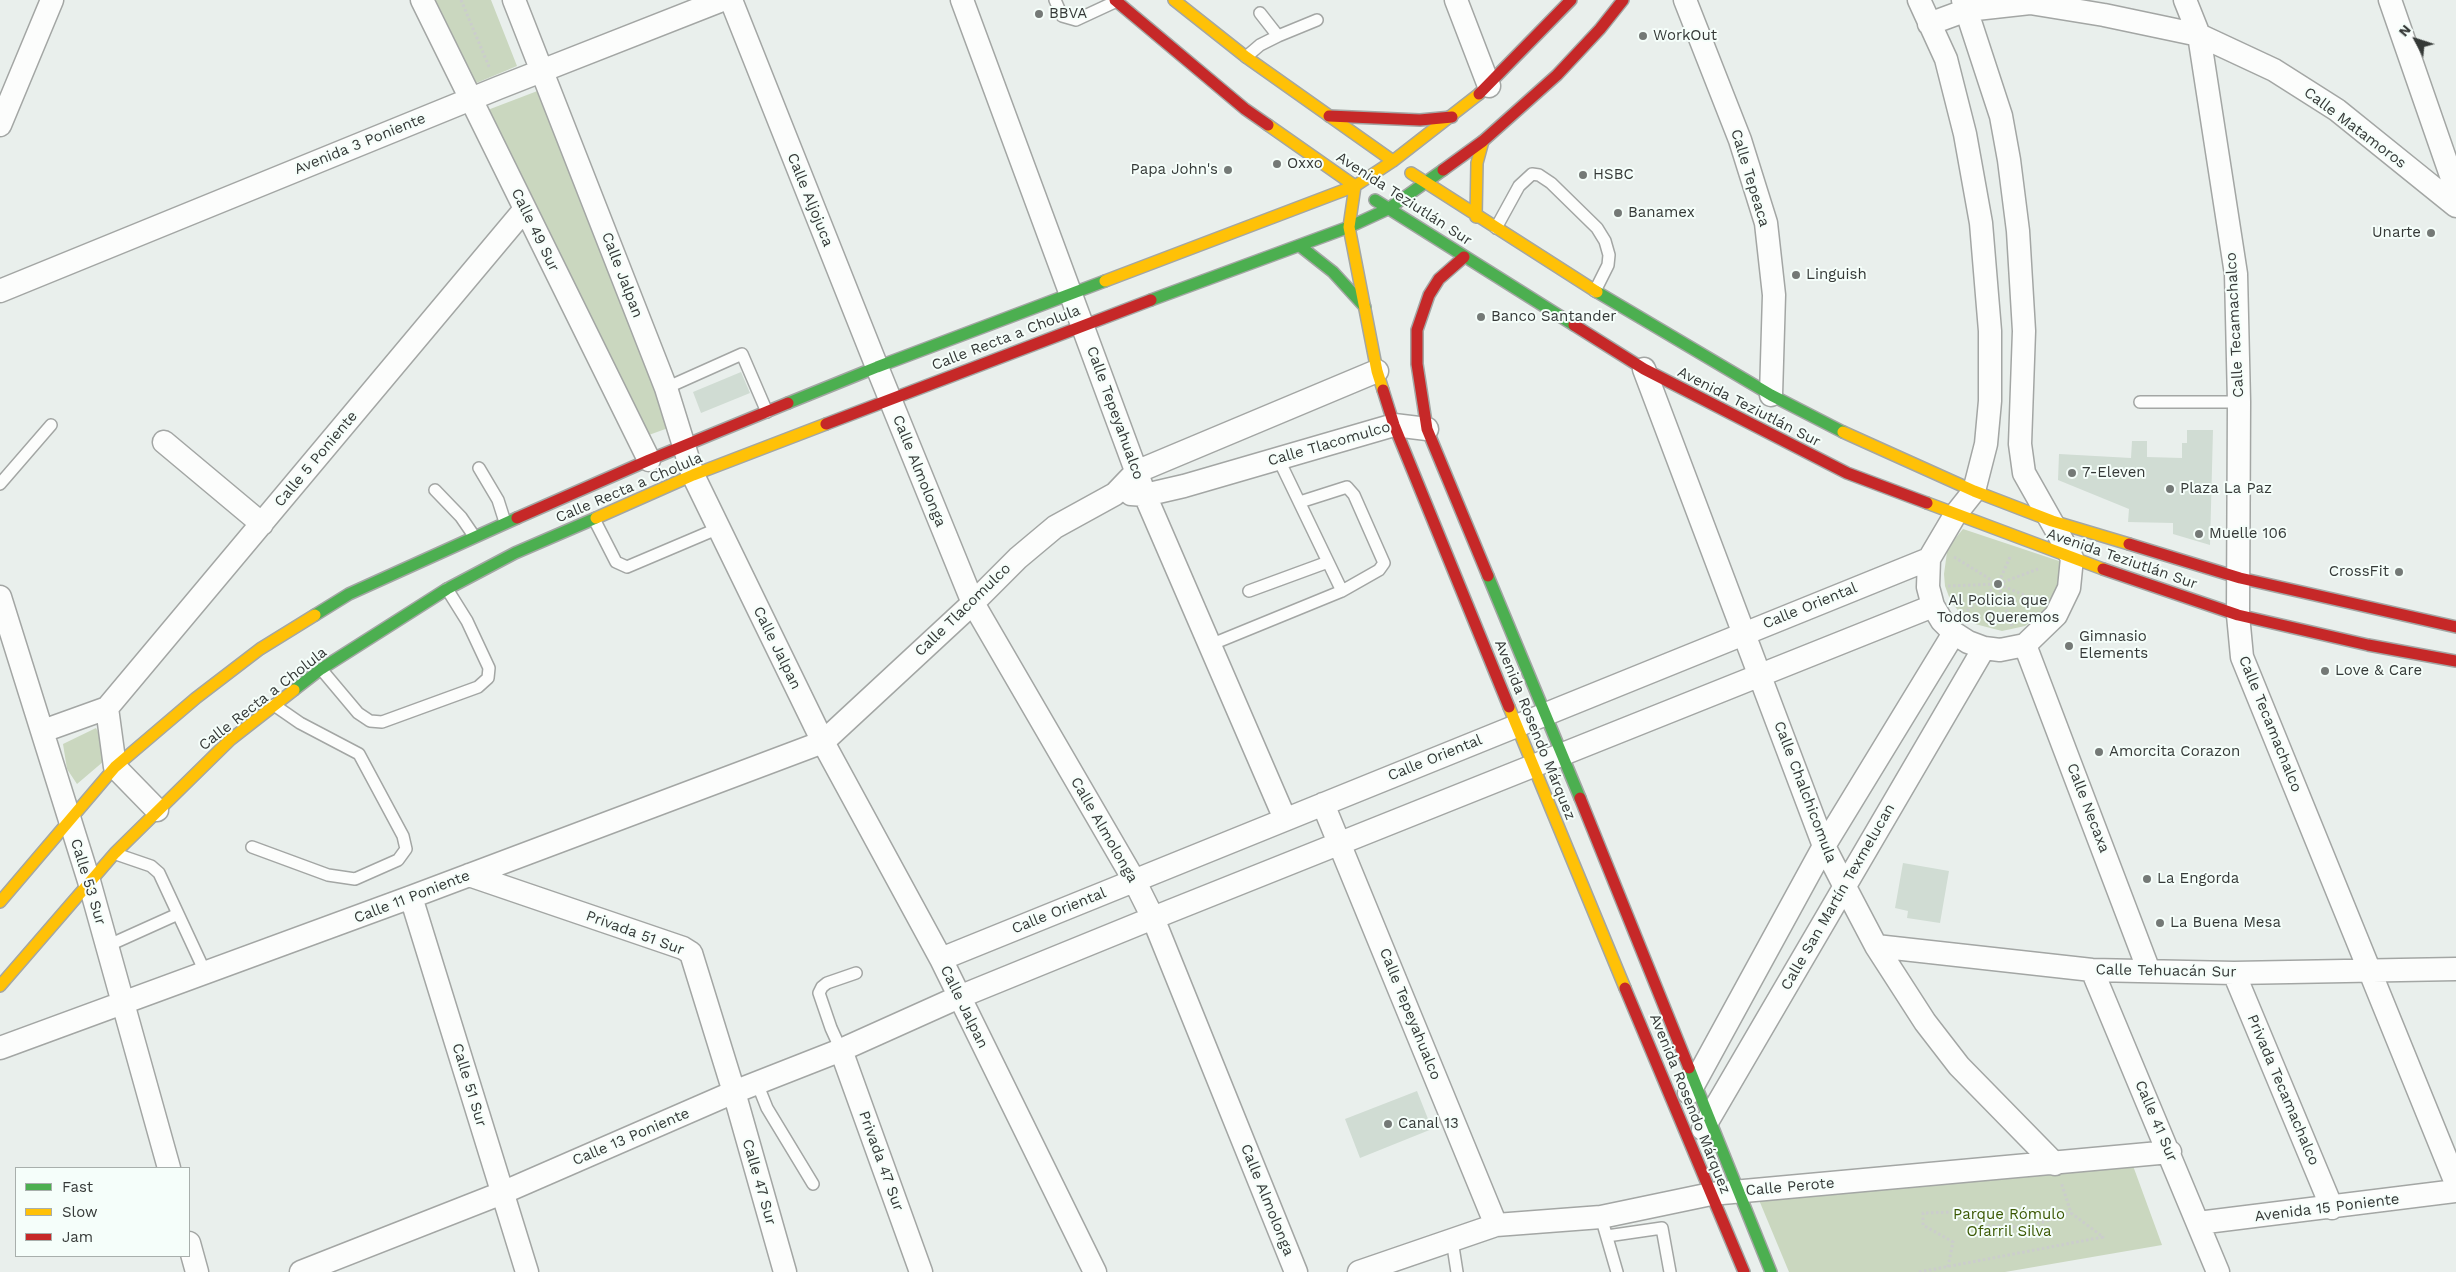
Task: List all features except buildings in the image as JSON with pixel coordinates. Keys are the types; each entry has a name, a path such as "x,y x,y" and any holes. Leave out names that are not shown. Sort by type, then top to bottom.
{"main road":[{"name":"Calle Recta a Cholula","path":"0,902 115,767 196,698 260,649 349,594 474,536 649,460 876,367 1355,186 1393,161 1452,117 1489,86 1571,0"},
{"name":"Calle Recta a Cholula","path":"0,986 115,853 230,740 321,669 447,589 515,554 693,475 1083,325 1300,246 1388,209 1426,184 1483,141 1557,75 1600,29 1623,0"},
{"name":"Avenida Teziutlán Sur","path":"1116,1 1245,109 1388,209 1644,369 1847,473 2072,558 2238,614 2368,645 2456,661"},
{"name":"Avenida Teziutlán Sur","path":"1177,3 1246,57 1476,217 1595,291 1771,395 1861,441 1974,492 2052,521 2240,578 2456,627"},
{"path":"1329,116 1420,120 1452,117"},
{"path":"1476,217 1477,163 1483,141"},
{"name":"Avenida Rosendo Márquez","path":"1355,186 1349,227 1377,371 1394,425 1532,767 1744,1272"},
{"path":"1300,246 1333,272 1365,307"},
{"name":"Avenida Rosendo Márquez","path":"1464,257 1439,279 1429,295 1417,330 1416,364 1428,429 1546,714 1771,1272"}],"street":[{"path":"0,125 52,0"},
{"name":"Calle 49 Sur","path":"422,0 649,460"},
{"name":"Calle Jalpan","path":"514,0 666,388 693,475 823,742 941,959 1095,1272"},
{"name":"Avenida 3 Poniente","path":"0,291 498,88 722,0"},
{"name":"Calle Aljojuca","path":"732,0 890,399"},
{"name":"Calle Tepeyahualco","path":"962,0 1145,495 1285,819"},
{"path":"1456,0 1489,86"},
{"name":"Calle Tepeaca","path":"1685,0 1740,140 1766,223 1774,295 1771,395"},
{"path":"1920,0 1946,59 1965,134 1981,223 1990,331 1986,444 1974,492 1955,515 1938,556 1928,587 1941,600 1942,621 1961,623"},
{"name":"Calle Tecamachalco","path":"2185,0 2198,35 2236,274 2239,402 2239,642 2247,672 2456,1183"},
{"path":"2390,0 2456,190"},
{"name":"Calle Matamoros","path":"1930,24 1965,5 2030,3 2104,15 2198,35 2274,70 2337,110 2456,206"},
{"path":"1961,623 1968,642 1984,648 2000,650 2025,645 2056,615 2069,588 2072,558 2024,473 2020,444 2024,331 2018,231 2001,116 1965,5"},
{"name":"Calle 5 Poniente","path":"108,708 525,209"},
{"path":"1990,331 2024,331"},
{"name":"Calle Chalchicomula","path":"1644,369 1742,633 1760,675 1824,846 1845,887 1876,946 1925,1022 1959,1066 2054,1164"},
{"name":"Calle Tlacomulco","path":"823,742 973,603 1018,558 1055,527 1115,494 1136,472 1377,371"},
{"name":"Calle Almolonga","path":"890,399 973,603 1134,880 1152,918 1296,1272"},
{"name":"Calle Tlacomulco","path":"1115,494 1145,495 1394,425 1428,429"},
{"path":"164,442 262,524"},
{"name":"Calle Oriental","path":"941,959 1742,633 1938,556"},
{"name":"Calle 53 Sur","path":"0,597 89,881 169,1167"},
{"path":"959,997 1760,675 1941,600"},
{"path":"1678,1112 1824,846 1961,623"},
{"name":"Calle Necaxa","path":"2025,645 2149,971"},
{"name":"Calle San Martín Texmelucan","path":"1692,1147 1984,648"},
{"path":"42,731 108,708 115,767 157,810"},
{"name":"Calle 11 Poniente","path":"0,1048 206,974 823,742"},
{"name":"Calle Tepeyahualco","path":"1323,804 1496,1225"},
{"name":"Privada 51 Sur","path":"470,875 683,948 691,953 734,1092"},
{"name":"Calle 51 Sur","path":"412,897 527,1272"},
{"name":"Calle Tehuacán Sur","path":"1876,946 2092,970 2234,973 2456,969"},
{"name":"Calle 41 Sur","path":"2092,970 2170,1152 2218,1272"},
{"name":"Privada Tecamachalco","path":"2234,973 2332,1208"},
{"name":"Calle 13 Poniente","path":"301,1272 502,1193 734,1092 841,1050 959,997"},
{"name":"Privada 47 Sur","path":"841,1050 920,1272"},
{"name":"Calle 47 Sur","path":"734,1092 785,1272"},
{"name":"Calle Perote","path":"1359,1272 1496,1225 1604,1226 1711,1194 2170,1152"},
{"name":"Avenida 15 Poniente","path":"2198,1223 2332,1208 2456,1191"},
{"path":"190,1247 197,1272"}],"lane":[{"path":"1055,0 1062,16 1076,20 1116,1"},
{"path":"1177,3 1197,0"},
{"path":"1260,12 1278,36"},
{"path":"1246,57 1260,45 1317,20"},
{"path":"1496,229 1519,186 1532,174 1539,175 1551,183 1597,228 1605,241 1609,255 1608,265 1595,291"},
{"path":"666,388 742,354 767,412"},
{"path":"2140,402 2239,402"},
{"path":"0,484 51,425"},
{"path":"1278,458 1342,591"},
{"path":"479,468 498,500 505,523"},
{"path":"1210,645 1342,591 1379,570 1384,563 1354,494 1347,487 1300,502"},
{"path":"435,490 461,517 474,536"},
{"path":"594,519 616,562 626,567 719,528"},
{"path":"1249,591 1328,562"},
{"path":"321,669 358,713 370,721 382,722 478,687 488,678 489,668 467,621 447,589"},
{"path":"252,847 328,875 355,879 398,860 406,849 403,836 359,754 300,723 274,705"},
{"path":"115,853 151,866 159,873 206,974"},
{"path":"108,946 178,914"},
{"path":"841,1050 831,1028 820,993 822,987 827,983 856,973"},
{"path":"757,1083 767,1108 813,1184"},
{"path":"1617,1272 1604,1226 1662,1228 1670,1272"},
{"path":"1452,1240 1457,1272"}],"path":[{"path":"461,0 498,88"},
{"path":"1956,608 1961,623 1998,584 2011,554"},
{"path":"1938,556 2050,606"},
{"path":"1941,600 1945,586 1998,584 2042,568"},
{"path":"1998,584 2013,629 2008,630"},
{"path":"1919,1272 2103,1237 2071,1213 2054,1164"},
{"path":"1948,1267 1953,1242 1923,1225 1923,1212 1957,1212 1984,1226 2027,1227 2071,1213"}],"green space":[{"path":"434,0 491,0 517,66 474,84"},
{"path":"540,90 671,427 646,436 485,111"},
{"path":"1963,529 2059,561 2059,582 2056,594 2049,606 2036,619 2025,626 2002,631 1975,624 1962,615 1951,602 1945,586 1944,574 1947,552"},
{"path":"96,728 107,750 104,761 77,784 67,769 63,744"},
{"name":"Parque Rómulo Ofarril Silva","path":"2132,1163 2162,1245 2005,1272 1789,1272 1759,1200"}],"traffic: fast":[{"path":"1151,300 1349,227 1388,209 1443,170"},
{"path":"1375,200 1574,325"},
{"path":"1300,246 1333,272 1365,307"},
{"path":"788,403 877,367 1105,281"},
{"path":"1597,292 1771,395 1843,432"},
{"path":"315,615 349,594 517,518"},
{"path":"294,690 321,669 447,589 515,553 596,518"},
{"path":"1488,576 1580,798"},
{"path":"1689,1068 1771,1272"}],"traffic: slow":[{"path":"1174,0 1246,57 1393,161"},
{"path":"1105,281 1355,186 1393,161 1479,94"},
{"path":"1268,125 1355,186 1349,227 1377,371 1383,390"},
{"path":"1476,217 1477,163 1483,141"},
{"path":"1411,173 1597,292"},
{"path":"596,518 693,475 826,424"},
{"path":"1843,432 1974,491 2052,521 2129,544"},
{"path":"1927,503 2103,569"},
{"path":"0,902 115,767 196,698 260,649 315,615"},
{"path":"0,986 115,853 230,740 294,690"},
{"path":"1509,707 1625,988"}],"traffic: jam":[{"path":"1115,0 1245,109 1268,125"},
{"path":"1479,94 1571,0"},
{"path":"1443,170 1483,141 1557,75 1600,29 1623,0"},
{"path":"1329,116 1420,120 1452,117"},
{"path":"1464,257 1439,279 1429,295 1417,330 1417,364 1427,429 1488,576"},
{"path":"826,424 1151,300"},
{"path":"1574,325 1644,369 1847,473 1927,503"},
{"path":"1383,390 1394,425 1509,707"},
{"path":"517,518 649,460 788,403"},
{"path":"2129,544 2240,578 2456,627"},
{"path":"2103,569 2238,615 2368,645 2456,661"},
{"path":"1580,798 1689,1068"},
{"path":"1625,988 1744,1272"}],"place":[{"name":"BBVA","path":"1039,14"},
{"name":"WorkOut","path":"1643,36"},
{"name":"Oxxo","path":"1277,164"},
{"name":"Papa John's","path":"1228,170"},
{"name":"HSBC","path":"1583,175"},
{"name":"Banamex","path":"1618,213"},
{"name":"Unarte","path":"2431,233"},
{"name":"Linguish","path":"1796,275"},
{"name":"Banco Santander","path":"1481,317"},
{"name":"7-Eleven","path":"2072,473"},
{"name":"Plaza La Paz","path":"2170,489"},
{"name":"Muelle 106","path":"2199,534"},
{"name":"CrossFit","path":"2399,572"},
{"name":"Al Policia que Todos Queremos","path":"1998,584"},
{"name":"Gimnasio Elements","path":"2069,646"},
{"name":"Love & Care","path":"2325,671"},
{"name":"Amorcita Corazon","path":"2099,752"},
{"name":"La Engorda","path":"2147,879"},
{"name":"La Buena Mesa","path":"2160,923"},
{"name":"Canal 13","path":"1388,1124"}]}
